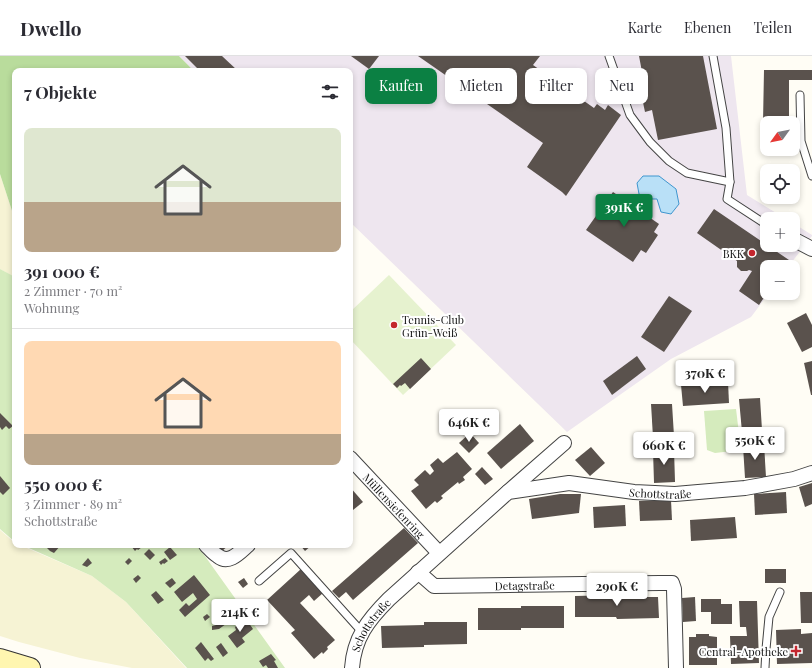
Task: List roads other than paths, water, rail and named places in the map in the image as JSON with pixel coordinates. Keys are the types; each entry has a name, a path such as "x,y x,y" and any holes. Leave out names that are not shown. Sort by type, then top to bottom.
{"main road":[{"path":"0,658 30,668"}],"street":[{"path":"800,243 812,248"},
{"name":"Schottstraße","path":"352,668 355,649 362,632 374,615 389,599 564,443"},
{"name":"Müllensiefenring","path":"353,461 439,553"},
{"name":"Schottstraße","path":"508,492 569,483 634,492 675,494 745,488 794,480 812,473"},
{"path":"209,548 219,557 228,559 234,558 245,548"},
{"name":"Detagstraße","path":"418,572 434,586 672,584 674,589 676,668"}],"lane":[{"path":"609,56 630,115 650,142 668,161 687,173 730,182"},
{"path":"713,56 726,128 730,182 727,199 760,220"},
{"path":"800,95 801,141 812,176"},
{"path":"259,581 290,553 362,632"},
{"path":"765,668 769,617 780,592"}],"water":[{"path":"643,176 659,176 676,189 679,204 671,214 661,212 657,199 646,199 639,194 637,183"}],"place":[{"name":"BKK","path":"752,253"},
{"name":"Tennis-Club Grün-Weiß","path":"394,325"},
{"name":"Central-Apotheke","path":"796,651"}]}
